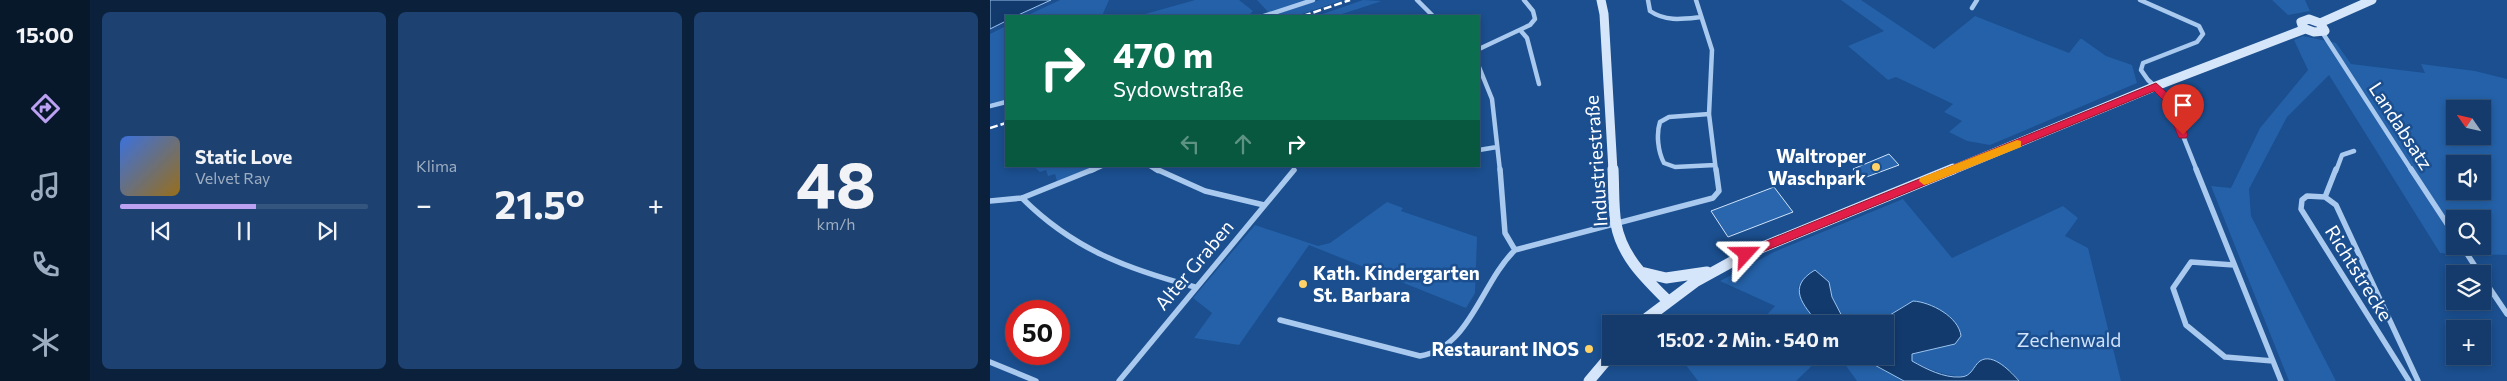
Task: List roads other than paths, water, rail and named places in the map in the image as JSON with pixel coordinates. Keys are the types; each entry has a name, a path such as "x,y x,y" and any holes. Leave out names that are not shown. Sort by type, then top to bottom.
{"main road":[{"name":"Industriestraße","path":"1601,0 1604,14 1616,224 1621,244 1635,270 1668,301"},
{"path":"2320,23 2372,0"},
{"path":"1650,315 1715,270 1802,229 2156,86 2305,29 2322,32 2325,28 2320,23 2309,19 2302,20 2301,25 2305,29"},
{"path":"1635,270 1657,278 1668,279 1715,270"},
{"path":"1589,381 1603,365"}],"street":[{"path":"1267,15 1313,0"},
{"path":"1417,0 1432,15"},
{"path":"1480,49 1521,31 1530,25 1535,19 1533,12 1524,0"},
{"path":"1648,0 1650,11 1657,17 1672,20 1701,17"},
{"path":"1280,320 1420,356 1439,351 1457,338 1483,290 1504,258 1515,250 1716,197 1719,191 1719,183 1709,114 1712,50 1696,0"},
{"path":"1972,8 1977,0"},
{"path":"2140,0 2199,26 2203,34 2197,42 2142,63 2141,70 2168,98 2281,381"},
{"path":"1521,31 1527,38 1539,84"},
{"name":"Landabsatz","path":"2322,32 2446,222"},
{"path":"1480,68 1484,73 1494,101 1505,233 1515,250"},
{"path":"990,106 1005,102"},
{"path":"1709,114 1672,117 1660,122 1658,128 1660,156 1664,163 1675,167 1715,165"},
{"path":"1480,150 1497,147"},
{"path":"2325,196 2342,155 2354,151"},
{"path":"990,201 1022,198 1100,167"},
{"path":"1152,167 1167,177 1203,192 1264,205"},
{"name":"Alter Graben","path":"1119,381 1294,170"},
{"name":"Richtstrecke","path":"2409,381 2301,209 2302,200 2306,196 2325,196 2336,206 2418,381"},
{"path":"1022,198 1039,217 1080,246 1137,272 1195,288"},
{"path":"2234,265 2191,262 2173,288 2186,325 2225,358 2273,361"},
{"path":"2491,290 2507,314"},
{"path":"990,362 1036,381"}],"railway":[{"path":"1306,15 1350,0"},
{"path":"990,128 1005,123"}],"place":[{"name":"Waltroper Waschpark","path":"1876,167"},
{"name":"Kath. Kindergarten St. Barbara","path":"1303,284"},
{"name":"Restaurant INOS","path":"1589,349"}],"park label":[{"name":"Zechenwald","path":"2069,340"}]}
